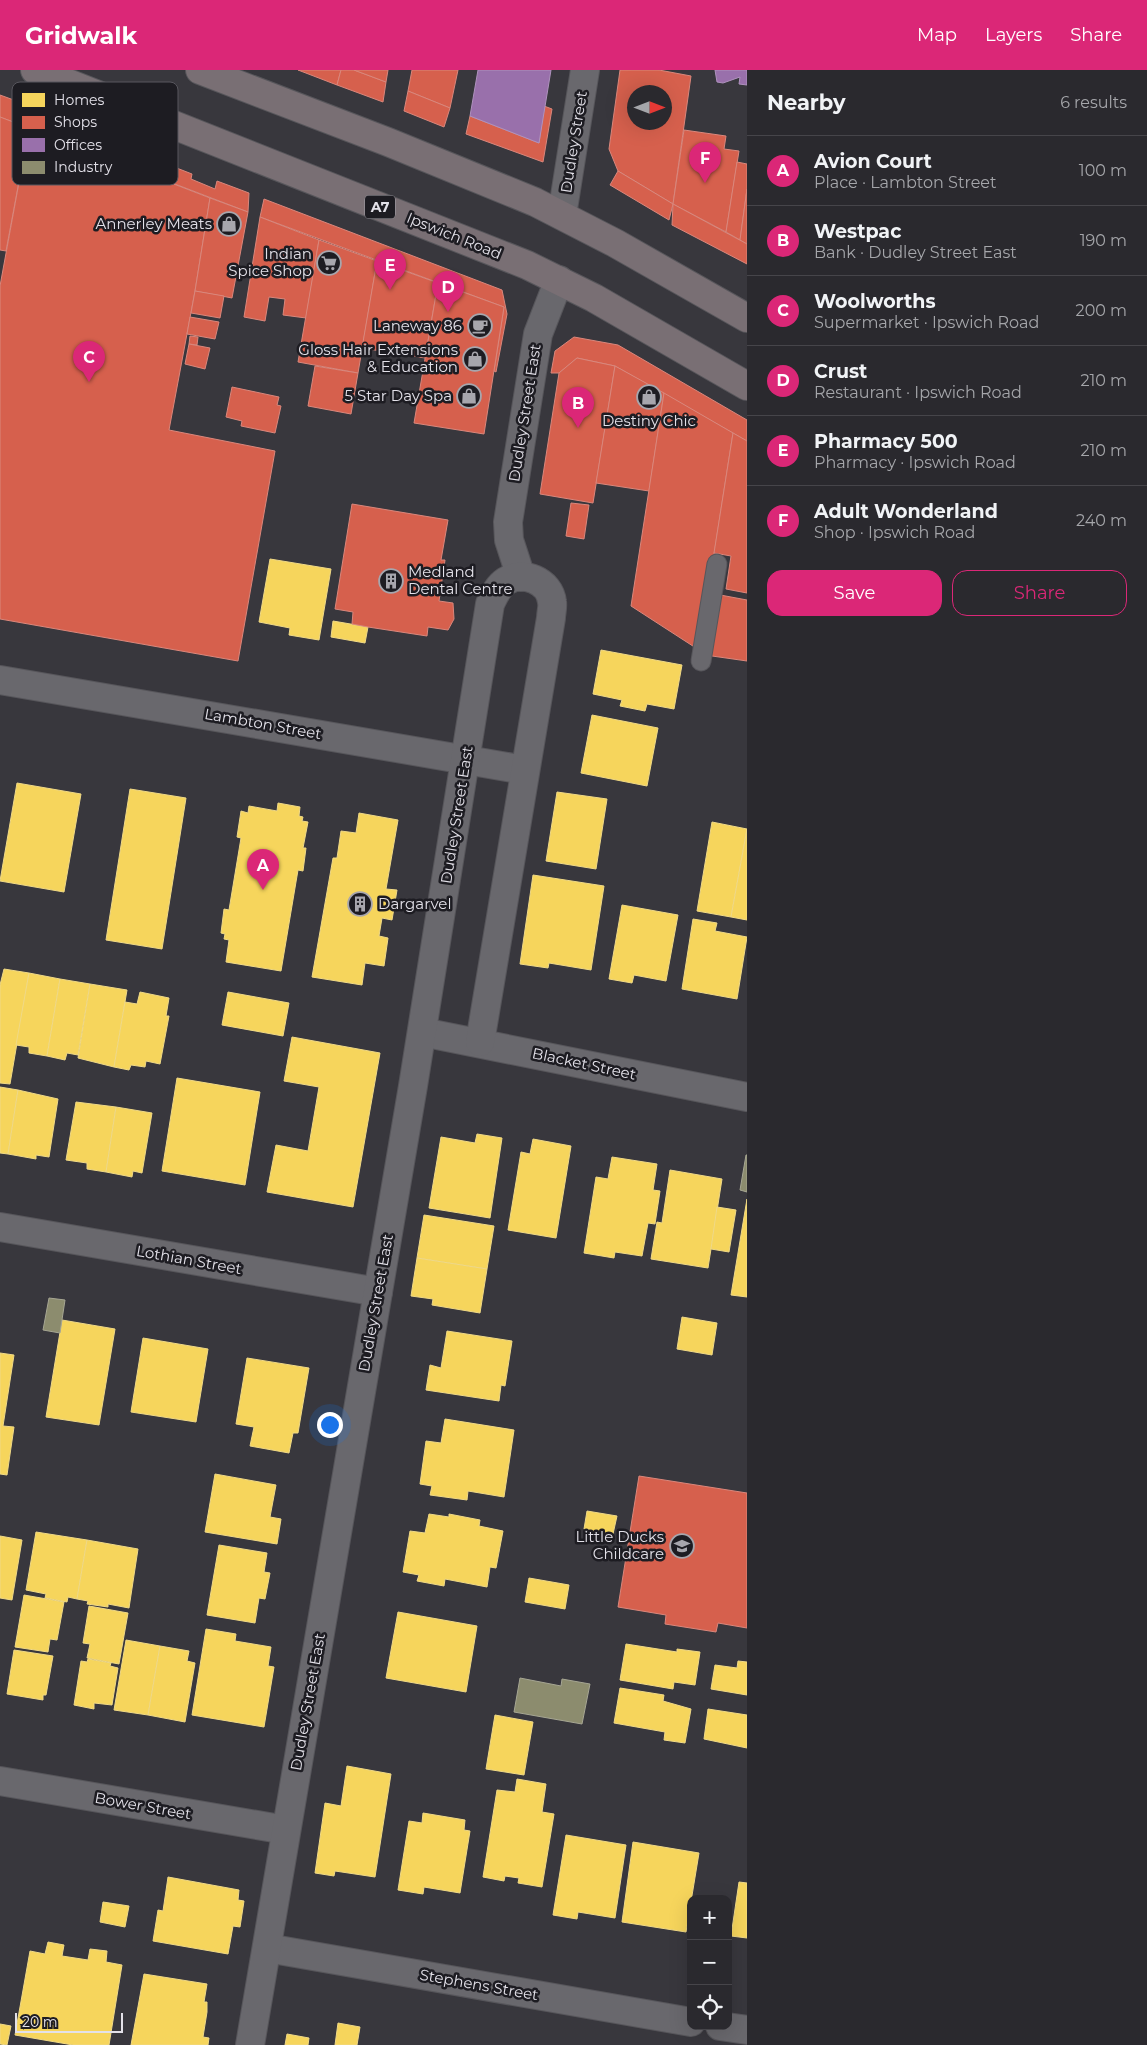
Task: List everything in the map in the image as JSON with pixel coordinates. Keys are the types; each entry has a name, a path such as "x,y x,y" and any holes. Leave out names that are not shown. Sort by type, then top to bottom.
{"highway":[{"name":"Ipswich Road","path":"35,70 65,82"},
{"path":"200,70 388,142 562,215 747,318"},
{"name":"Ipswich Road","path":"178,127 502,255 559,280 747,386"}],"street":[{"name":"Dudley Street","path":"562,215 585,70"},
{"name":"Dudley Street East","path":"250,2045 422,1032 490,604 496,592 504,583 511,578 521,577 509,540 508,522 538,334 559,280"},
{"path":"480,1042 552,602 546,587 540,582 521,577"},
{"name":"Lambton Street","path":"0,680 525,770"},
{"name":"Blacket Street","path":"422,1032 480,1042 747,1097"},
{"name":"Lothian Street","path":"0,1227 378,1292"},
{"name":"Bower Street","path":"0,1781 286,1830"},
{"name":"Stephens Street","path":"267,1948 687,2021"},
{"path":"732,2028 747,2030"}],"lane":[{"path":"701,662 717,564"}],"building: Homes":[{"path":"270,559 331,569 319,640 289,635 290,628 259,622"},
{"path":"333,621 368,627 365,643 331,637"},
{"path":"601,650 682,665 674,709 647,704 645,711 620,706 622,700 593,694"},
{"path":"592,715 658,728 647,786 581,773"},
{"path":"17,783 81,794 64,892 0,881"},
{"path":"130,789 186,798 162,949 106,940"},
{"path":"557,792 607,799 596,869 546,861"},
{"path":"278,803 300,807 299,816 303,817 302,821 308,822 303,848 306,848 303,871 298,870 281,971 226,962 229,940 224,939 225,934 221,933 224,909 229,910 241,838 237,837 241,811 248,813 249,806 277,811"},
{"name":"Dargarvel","path":"359,813 398,820 386,889 397,890 392,920 382,918 379,936 388,938 384,966 365,963 362,985 312,977 333,858 337,858 341,831 356,833"},
{"path":"712,822 747,829 731,917 697,911"},
{"path":"747,829 747,920 731,917"},
{"path":"533,875 604,886 591,970 549,963 548,968 520,964"},
{"path":"622,905 678,915 666,981 634,975 632,983 609,979"},
{"path":"693,919 717,923 715,931 747,937 737,999 682,989"},
{"path":"4,969 29,973 10,1084 0,1083 0,985"},
{"path":"29,973 60,979 47,1056 29,1053 29,1047 16,1045"},
{"path":"60,979 90,984 78,1055 67,1053 65,1060 47,1056"},
{"path":"90,984 127,990 114,1067 78,1058"},
{"path":"140,992 169,998 166,1016 169,1016 160,1064 146,1061 145,1067 131,1065 129,1070 114,1067 125,1002 137,1004"},
{"path":"228,992 289,1003 283,1036 222,1025"},
{"path":"292,1037 380,1053 353,1207 267,1192 276,1145 308,1151 319,1087 284,1081"},
{"path":"177,1078 260,1092 245,1185 162,1171"},
{"path":"0,1087 18,1090 8,1154 0,1153"},
{"path":"18,1090 58,1099 49,1157 36,1155 36,1159 8,1154"},
{"path":"76,1102 116,1107 106,1172 87,1169 87,1163 66,1160"},
{"path":"116,1107 152,1113 142,1173 133,1171 132,1177 106,1172"},
{"path":"477,1134 502,1138 490,1218 429,1208 441,1137 475,1143"},
{"path":"533,1139 571,1146 556,1238 508,1230 521,1152 530,1154"},
{"path":"612,1157 657,1164 653,1190 660,1191 655,1224 648,1223 642,1256 615,1252 614,1258 584,1253 596,1177 608,1179"},
{"path":"670,1170 722,1179 708,1268 651,1259 657,1222 662,1223"},
{"path":"747,1199 747,1297 731,1295"},
{"path":"717,1207 736,1210 729,1252 711,1249"},
{"path":"424,1215 494,1226 487,1269 417,1258"},
{"path":"417,1258 487,1269 480,1313 432,1305 433,1299 411,1296"},
{"path":"682,1317 717,1323 712,1355 677,1349"},
{"path":"62,1320 115,1329 99,1425 46,1417"},
{"path":"447,1331 512,1341 505,1386 501,1385 499,1401 426,1390 430,1365 441,1368"},
{"path":"143,1338 208,1349 196,1422 131,1412"},
{"path":"0,1353 14,1355 3,1426 14,1427 7,1475 0,1474"},
{"path":"247,1358 309,1368 298,1433 293,1433 289,1453 250,1446 254,1427 236,1424"},
{"path":"445,1419 514,1430 504,1497 468,1491 467,1500 430,1495 432,1486 420,1484 426,1441 441,1443"},
{"path":"215,1474 276,1485 270,1517 281,1519 277,1544 205,1532"},
{"path":"587,1511 617,1516 613,1534 584,1529"},
{"path":"429,1514 449,1517 449,1514 480,1520 479,1526 503,1531 496,1568 490,1567 487,1587 445,1579 444,1586 417,1581 419,1575 403,1572 410,1531 425,1533"},
{"path":"36,1532 87,1540 77,1599 68,1597 67,1602 45,1598 46,1594 26,1590"},
{"path":"0,1536 22,1540 12,1600 0,1598"},
{"path":"87,1540 138,1549 129,1608 108,1604 108,1607 87,1604 88,1601 77,1599"},
{"path":"219,1545 267,1553 264,1572 270,1573 265,1599 259,1598 255,1623 207,1615"},
{"path":"529,1578 569,1585 565,1609 525,1602"},
{"path":"24,1595 64,1602 57,1640 50,1639 48,1652 15,1647"},
{"path":"89,1606 128,1613 119,1664 87,1658 90,1644 83,1643"},
{"path":"398,1612 477,1626 466,1692 386,1678"},
{"path":"206,1629 236,1634 235,1641 271,1647 268,1666 274,1667 264,1727 192,1715"},
{"path":"126,1640 160,1646 148,1715 114,1710"},
{"path":"626,1644 677,1652 677,1649 700,1652 695,1685 674,1682 673,1689 620,1680"},
{"path":"160,1646 189,1651 187,1661 195,1663 185,1722 148,1715"},
{"path":"14,1650 53,1656 46,1695 43,1695 43,1700 7,1694"},
{"path":"88,1659 111,1663 110,1666 118,1668 112,1705 94,1703 94,1709 74,1705 81,1661 87,1662"},
{"path":"738,1661 747,1662 747,1695 711,1689 715,1665 737,1668"},
{"path":"620,1688 664,1695 663,1701 691,1709 685,1743 664,1740 665,1732 614,1723"},
{"path":"708,1709 747,1715 747,1748 704,1739"},
{"path":"495,1715 533,1722 524,1775 486,1769"},
{"path":"347,1766 391,1774 375,1877 335,1871 334,1876 315,1873 325,1803 341,1806"},
{"path":"517,1779 546,1784 542,1812 554,1814 542,1887 518,1883 519,1878 505,1876 504,1881 483,1877 497,1790 515,1792"},
{"path":"423,1813 465,1820 464,1830 470,1831 460,1893 424,1887 423,1894 398,1890 409,1821 422,1823"},
{"path":"566,1835 626,1845 615,1918 578,1912 577,1919 553,1915"},
{"path":"633,1842 699,1853 692,1895 687,1895 686,1932 622,1922"},
{"path":"168,1877 239,1890 238,1900 244,1901 240,1927 233,1926 228,1954 153,1941 158,1910 163,1911"},
{"path":"739,1882 747,1883 747,1938 732,1936"},
{"path":"103,1902 129,1906 125,1927 100,1922"},
{"path":"48,1942 64,1945 62,1956 88,1960 90,1949 107,1951 106,1962 122,1965 109,2045 73,2045 15,2035 30,1951 45,1954"},
{"path":"144,1974 207,1984 204,2002 207,2002 207,2012 203,2037 209,2038 208,2045 131,2045"},
{"path":"338,2023 360,2027 357,2045 335,2045"},
{"path":"0,2024 11,2026 7,2045 0,2044"},
{"path":"287,2034 309,2038 308,2045 285,2045"}],"building: Shops":[{"path":"298,70 341,70 337,85"},
{"path":"341,70 354,70 386,82 383,102 337,85"},
{"path":"354,70 388,70 386,82"},
{"path":"412,70 458,70 450,108 408,91"},
{"path":"620,70 659,70 691,76 673,204 618,171 609,149"},
{"path":"408,91 450,108 444,127 404,111"},
{"path":"0,95 12,99 12,122 0,117"},
{"path":"544,106 552,109 543,162 466,134 470,116 539,143"},
{"path":"0,117 12,122 12,185 18,185 6,251 0,250"},
{"path":"684,130 726,136 724,149 739,151 726,232 673,204"},
{"path":"737,162 747,164 747,189 740,240 726,232"},
{"path":"178,169 192,174 191,179 215,189 217,181 249,193 248,212 178,185"},
{"path":"618,171 673,204 669,220 610,185"},
{"path":"19,185 176,185 210,198 169,430 275,451 238,661 0,619 0,286"},
{"path":"747,189 747,244 740,240"},
{"path":"210,198 248,212 232,298 195,291"},
{"path":"264,199 502,290 507,314 496,372 494,371 504,307 260,217"},
{"path":"673,204 747,244 747,264 672,225"},
{"path":"260,217 319,240 306,318 283,315 285,299 269,297 265,321 244,317"},
{"path":"319,240 377,261 358,373 298,362"},
{"path":"377,261 438,283 425,358 362,348"},
{"path":"438,283 504,307 484,434 414,423"},
{"path":"195,291 224,296 220,318 191,313"},
{"path":"190,317 219,322 215,339 187,334"},
{"path":"190,336 198,337 197,345 189,344"},
{"path":"574,337 618,345 747,420 747,441 615,366 577,358 559,373 551,373 555,351"},
{"path":"189,344 210,348 205,369 185,364"},
{"path":"577,358 615,366 593,503 540,494 559,373"},
{"path":"315,366 358,373 351,414 308,406"},
{"path":"615,366 664,393 649,491 596,483"},
{"path":"232,387 279,397 277,405 281,406 275,433 241,426 242,421 226,417"},
{"path":"664,393 733,433 699,650 631,606"},
{"path":"733,433 747,441 747,593 726,589 731,556 714,553"},
{"path":"571,503 589,505 584,539 566,536"},
{"name":"Medland Dental Centre","path":"352,504 448,520 441,560 445,560 439,601 453,603 454,619 448,630 428,627 427,636 368,627 352,624 353,612 335,609"},
{"path":"715,594 747,600 747,661 705,655"},
{"name":"Little Ducks Childcare","path":"639,1476 747,1493 747,1628 718,1623 716,1632 665,1624 666,1615 618,1607"}],"building: Offices":[{"path":"478,70 551,70 539,143 470,116"},
{"path":"715,70 747,70 747,85 739,84 740,77 723,83 717,82"}],"building: Industry":[{"path":"747,1155 747,1192 740,1190"},
{"path":"49,1298 65,1300 60,1333 43,1330"},
{"path":"520,1678 561,1686 562,1679 590,1684 582,1724 514,1712"}],"place":[{"name":"Adult Wonderland","path":"705,183"},
{"name":"Annerley Meats","path":"229,224"},
{"name":"Indian Spice Shop","path":"329,263"},
{"name":"Pharmacy 500","path":"390,290"},
{"name":"Crust","path":"448,312"},
{"name":"Laneway 86","path":"480,326"},
{"name":"Gloss Hair Extensions & Education","path":"475,359"},
{"name":"Woolworths","path":"89,382"},
{"name":"5 Star Day Spa","path":"469,396"},
{"name":"Destiny Chic","path":"649,397"},
{"name":"Westpac","path":"578,428"},
{"name":"Medland Dental Centre","path":"391,581"},
{"name":"Avion Court","path":"263,890"},
{"name":"Dargarvel","path":"360,904"},
{"name":"Little Ducks Childcare","path":"682,1546"}]}
